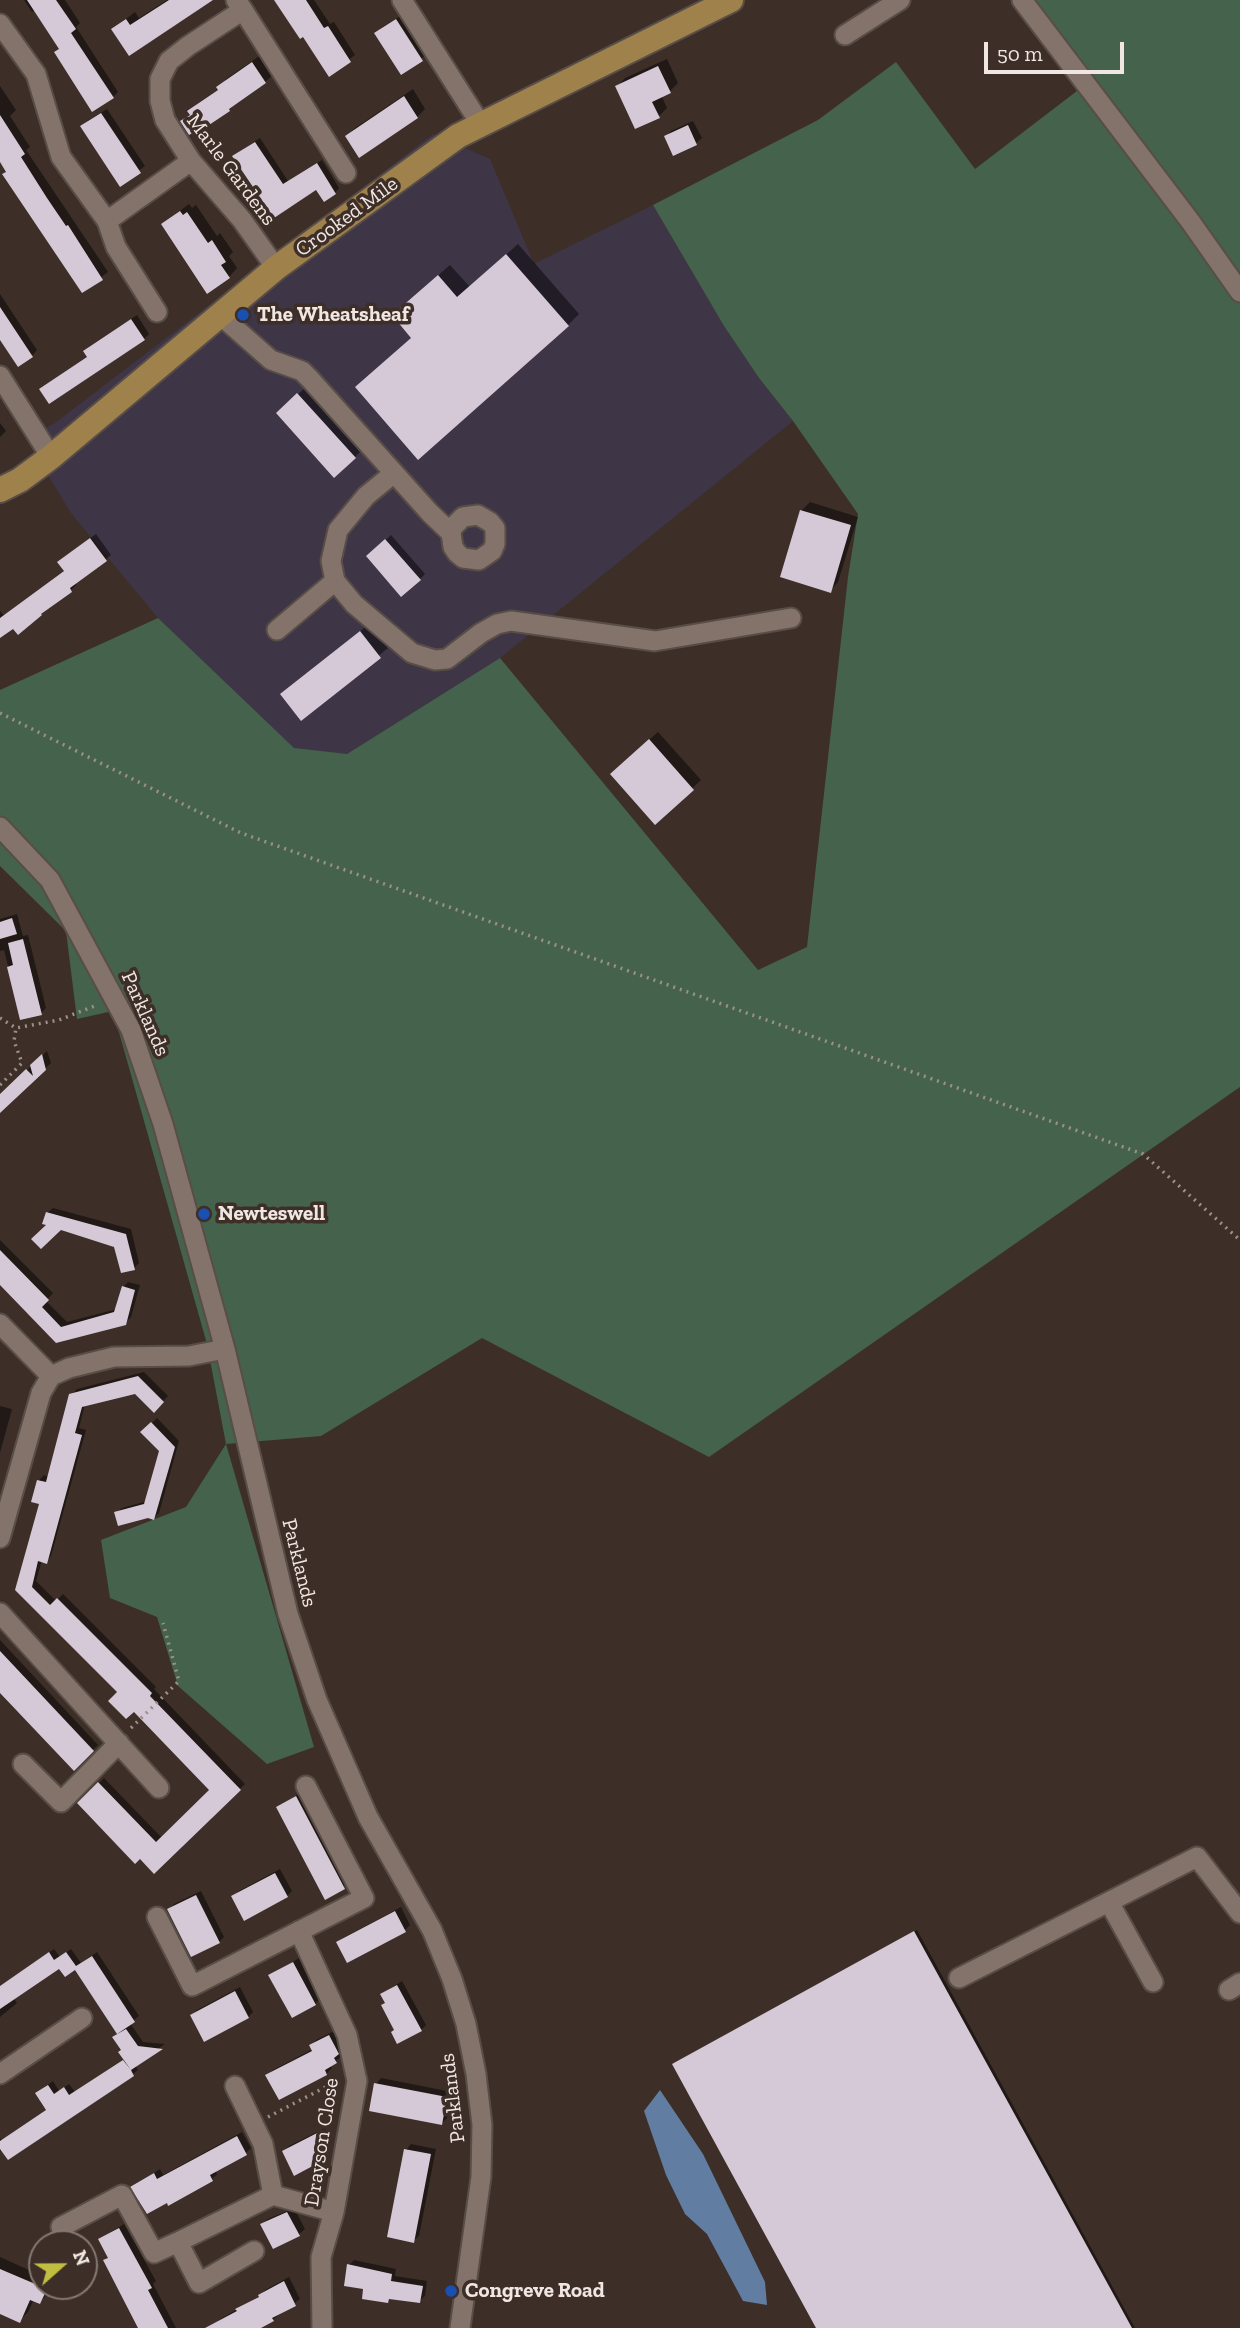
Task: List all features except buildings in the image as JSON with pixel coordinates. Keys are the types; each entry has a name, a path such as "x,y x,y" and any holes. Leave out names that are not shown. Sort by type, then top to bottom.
{"main road":[{"name":"Crooked Mile","path":"0,490 20,480 51,457 276,268 458,136 724,1"}],"street":[{"path":"402,0 481,125"},
{"path":"845,34 900,0"},
{"path":"1022,0 1190,221 1240,292"},
{"name":"Marle Gardens","path":"276,268 242,220 191,161 164,120 160,101 160,79 169,61 239,5 346,173"},
{"path":"0,24 36,74 61,157 107,221 116,247 157,312"},
{"path":"107,221 191,161"},
{"path":"220,315 271,360 302,371 451,533"},
{"path":"0,376 51,457"},
{"path":"394,472 366,496 338,530 331,561 335,581 354,604 412,653 435,660 447,659 481,632 497,624 512,621 655,641 791,618"},
{"path":"277,630 335,581"},
{"name":"Parklands","path":"0,827 50,880 131,1030 163,1124 225,1349 285,1602 317,1700 368,1817 432,1930 452,1979 466,2024 476,2074 482,2138 481,2177 460,2328"},
{"path":"0,1324 51,1376"},
{"path":"0,1538 41,1393 51,1376 81,1364 114,1357 189,1356 225,1349"},
{"path":"0,1613 159,1788"},
{"path":"23,1765 61,1802 119,1744"},
{"path":"157,1917 192,1986 363,1898 306,1786"},
{"path":"959,1978 1197,1857 1240,1913"},
{"path":"1109,1902 1153,1982"},
{"name":"Drayson Close","path":"299,1931 347,2035 356,2071 356,2097 334,2212 321,2257 322,2328"},
{"path":"0,2074 82,2018"},
{"path":"235,2085 262,2144 273,2195"},
{"path":"61,2227 122,2196 154,2253 273,2195 334,2212"},
{"path":"178,2242 199,2283 254,2251"}],"path":[{"path":"0,713 241,833 1143,1154 1240,1240"},
{"path":"0,1018 16,1028 59,1020 115,998"},
{"path":"0,1084 22,1063 14,1041 16,1028"},
{"path":"119,1744 129,1729 179,1681 163,1623"},
{"path":"254,2125 356,2071"}],"shaded area":[{"path":"433,134 490,159 534,264 653,205 724,326 759,378 793,421 500,658 347,754 295,752 158,618 71,513 26,439 55,423"}],"green space":[{"path":"1034,0 1240,0 1240,1087 709,1457 482,1338 321,1436 226,1444 207,1344 113,1011 77,1019 66,931 0,866 0,690 158,618 294,748 347,754 500,658 758,970 807,947 848,577 858,514 724,326 653,205 818,120 896,62 975,169 1090,81"},
{"path":"226,1444 314,1747 267,1764 178,1686 157,1617 110,1598 101,1540 186,1507"}],"water":[{"path":"660,2090 703,2154 765,2282 767,2305 743,2301 707,2234 685,2214 666,2175 644,2111"}],"place":[{"name":"The Wheatsheaf","path":"243,315"},
{"name":"Newteswell","path":"204,1214"},
{"name":"Congreve Road","path":"451,2291"}]}
